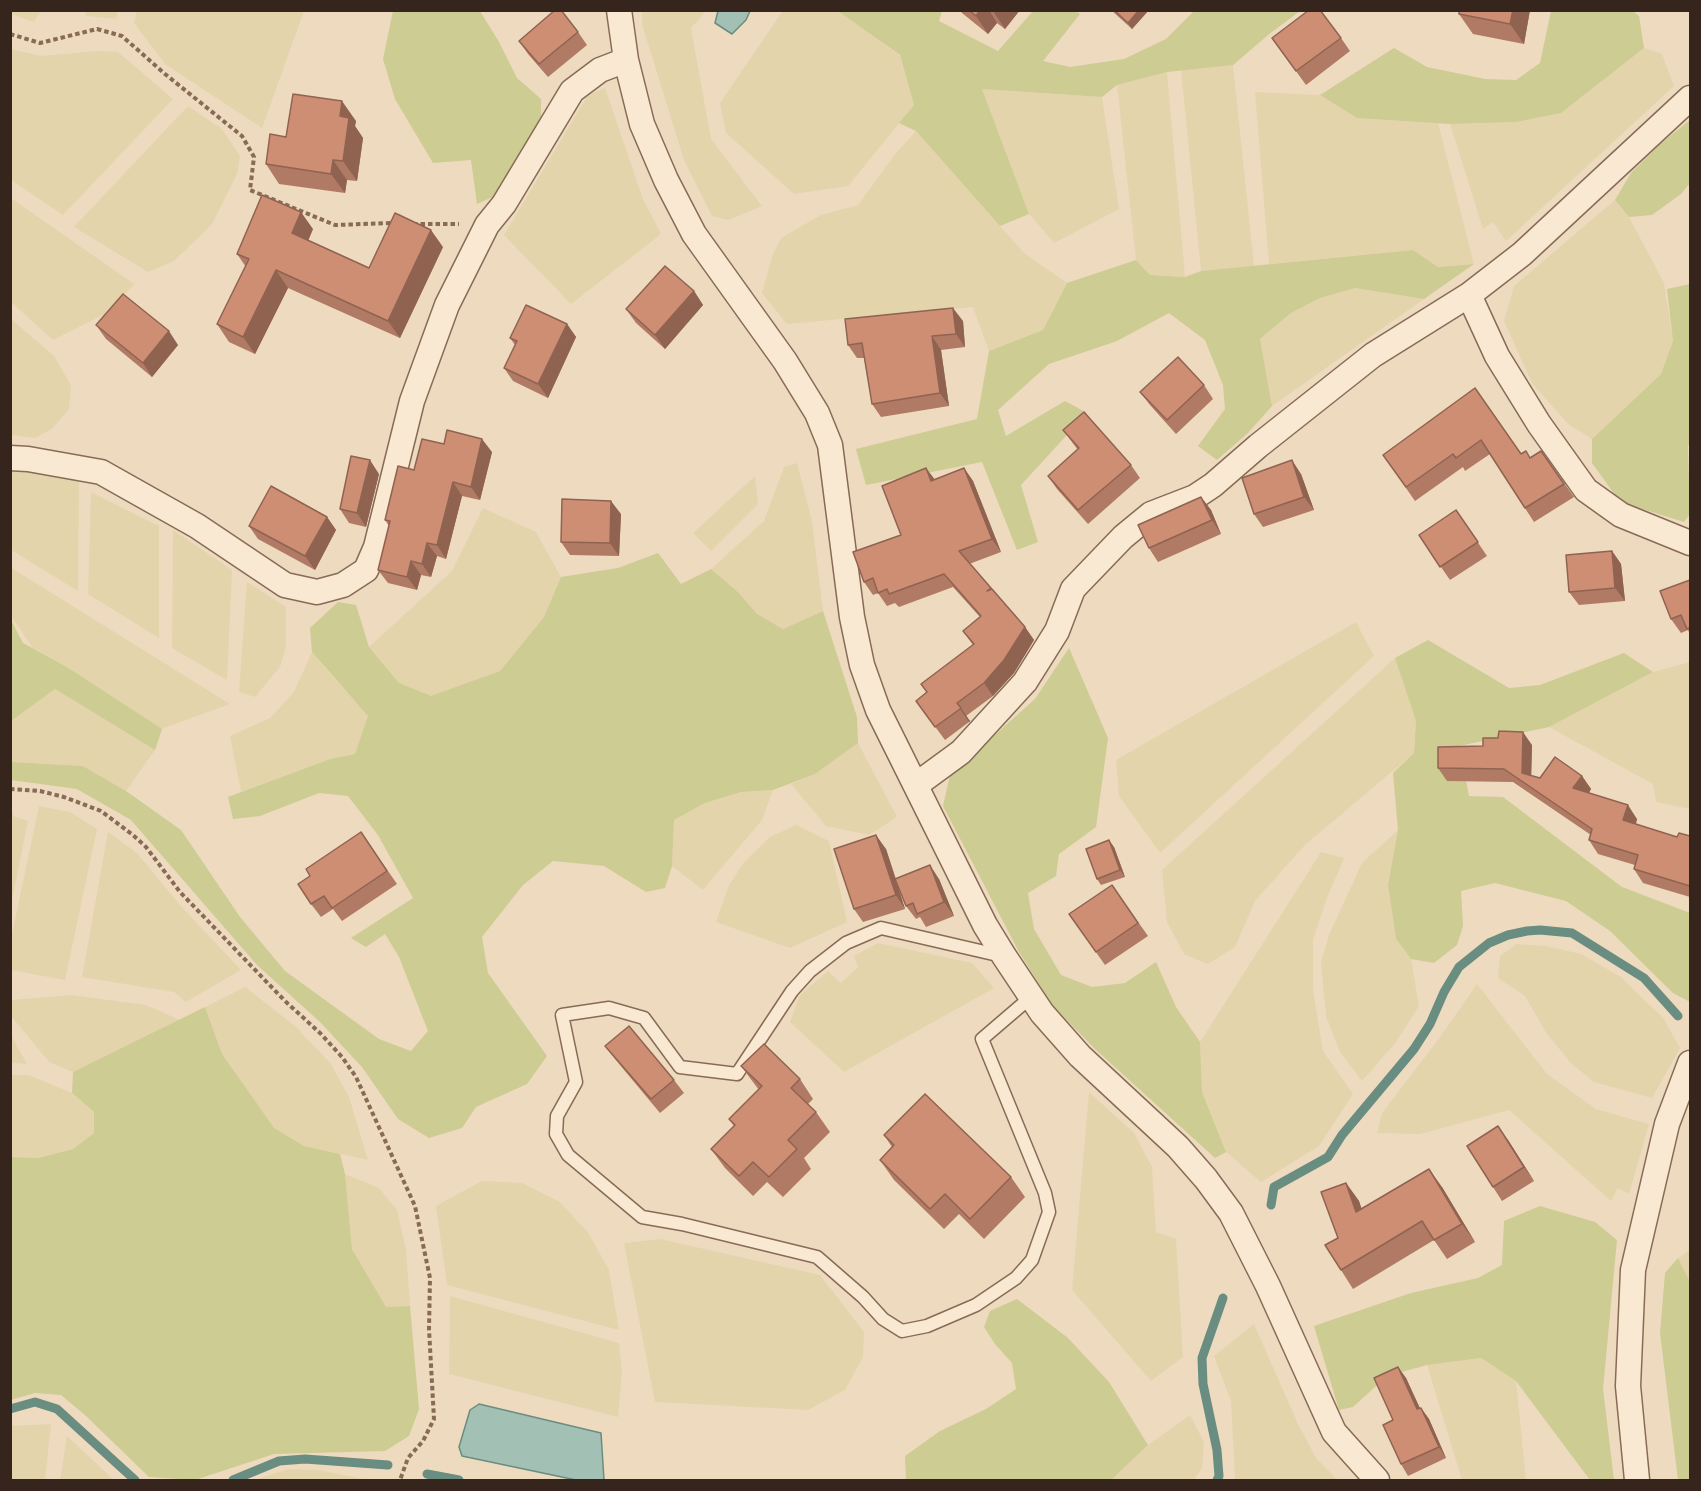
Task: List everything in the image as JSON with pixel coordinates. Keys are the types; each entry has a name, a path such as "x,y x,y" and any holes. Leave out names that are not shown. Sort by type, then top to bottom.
{"street":[{"path":"619,10 626,60 642,124 666,180 694,234 785,361 817,413 830,445 852,617 861,665 878,710 985,925 1042,1013 1080,1056 1178,1147 1206,1179 1230,1213 1268,1286 1334,1432 1377,1480"},
{"path":"10,458 100,472 197,526 285,585 317,592 343,585 366,570 376,547 412,401 447,305 487,225 504,204 572,91 600,70 626,60"},
{"path":"916,785 961,752 1025,682 1057,631 1073,588 1123,537 1151,514 1195,497 1213,485 1258,446 1374,355 1469,295 1522,254 1690,98"},
{"path":"1469,295 1497,356 1539,424 1586,490 1621,515 1690,543"},
{"path":"1637,1480 1628,1386 1633,1270 1667,1124 1690,1063"}],"lane":[{"path":"1004,956 881,928 846,943 810,971 792,991 737,1074 680,1067 644,1018 609,1008 562,1015 576,1082 557,1116 556,1134 568,1155 642,1217 682,1224 817,1257 892,1325 902,1331 927,1326 976,1305 1016,1278 1032,1260 1049,1212 1045,1193 982,1039 1031,997"}],"path":[{"path":"10,34 40,43 97,29 122,36 242,136 254,157 250,190 335,225 397,223"},
{"path":"408,224 487,225"},
{"path":"10,789 40,791 64,797 101,811 133,835 146,847 180,892 285,1001 335,1049 356,1077 415,1206 430,1278 429,1329 434,1419 423,1441 408,1458 400,1480"}],"shaded area":[{"path":"11,10 41,11 34,22 11,14"},
{"path":"85,10 118,11 116,19 86,16"},
{"path":"718,10 750,11 746,20 732,34 715,23"},
{"path":"838,10 900,56 914,105 848,186 794,194 726,133 720,103 782,12"},
{"path":"137,11 304,11 262,128 165,64 134,23"},
{"path":"642,11 706,11 691,28 711,139 762,206 728,220 712,216 684,160 642,24"},
{"path":"1644,48 1662,54 1674,86 1506,241 1493,222 1483,229 1450,124 1515,122 1561,113"},
{"path":"10,49 41,56 98,51 118,52 173,99 63,215 11,180"},
{"path":"1233,65 1254,266 1201,271 1181,70"},
{"path":"1167,72 1185,277 1150,275 1136,260 1117,85"},
{"path":"605,88 643,199 661,234 571,304 504,235 588,95"},
{"path":"982,89 1102,97 1119,209 1054,243 1029,214"},
{"path":"1255,92 1320,95 1357,118 1438,123 1474,264 1438,267 1413,250 1269,264"},
{"path":"188,106 222,129 240,156 237,174 212,224 174,261 148,272 74,227"},
{"path":"916,131 1024,253 1067,283 1043,330 989,351 973,307 787,324 762,293 772,257 781,238 821,215 858,205 896,153"},
{"path":"11,198 134,284 111,311 53,340 11,302"},
{"path":"1615,200 1629,217 1664,283 1673,341 1661,374 1592,439 1568,424 1532,383 1504,321 1514,286"},
{"path":"1355,288 1424,299 1272,406 1260,339 1291,313 1320,298"},
{"path":"10,318 54,356 71,385 69,409 52,429 35,438 11,435"},
{"path":"797,463 812,521 823,611 783,629 757,614 738,592 711,569 764,521 784,467"},
{"path":"10,469 79,481 78,591 11,550"},
{"path":"755,476 758,504 711,551 693,533"},
{"path":"91,492 159,526 159,638 88,594"},
{"path":"483,508 536,532 561,577 544,617 500,671 431,697 399,683 369,647 452,571"},
{"path":"173,530 232,570 227,680 172,648"},
{"path":"10,567 230,704 161,729 67,667 33,648 11,616"},
{"path":"247,582 286,607 286,647 280,667 255,697 239,692"},
{"path":"1356,622 1374,656 1160,853 1119,796 1116,760"},
{"path":"312,652 369,716 355,754 330,759 241,792 230,736 270,718 294,692"},
{"path":"1395,658 1416,721 1414,753 1305,845 1255,901 1235,947 1208,964 1184,954 1167,922 1162,870"},
{"path":"1690,662 1690,809 1656,802 1653,784 1549,727 1653,672"},
{"path":"55,689 155,750 126,791 83,766 11,762 10,721"},
{"path":"858,743 897,817 869,835 826,826 791,784 815,774"},
{"path":"773,790 762,820 703,890 672,866 674,820 705,803 741,792"},
{"path":"11,806 13,816 28,821 11,905"},
{"path":"39,806 70,812 97,829 65,980 11,970 11,939"},
{"path":"796,825 829,841 847,922 790,948 716,922 729,885 744,862 770,837"},
{"path":"1398,830 1388,885 1396,939 1411,959 1419,1006 1396,1042 1362,1081 1340,1052 1326,1016 1321,962 1329,935 1362,863"},
{"path":"108,832 137,853 180,905 241,970 186,1002 174,992 82,977"},
{"path":"1321,852 1344,858 1313,940 1313,990 1323,1051 1353,1094 1319,1146 1261,1182 1226,1152 1202,1092 1200,1042"},
{"path":"878,943 972,963 994,988 844,1072 790,1022 800,995 828,971 841,983 858,967 854,956"},
{"path":"1517,944 1546,946 1581,954 1621,977 1663,1018 1680,1048 1652,1098 1594,1082 1571,1063 1547,1034 1525,996 1498,978 1500,956"},
{"path":"1477,984 1547,1074 1596,1109 1649,1124 1629,1194 1618,1188 1611,1201 1509,1110 1420,1134 1377,1133 1382,1113 1438,1040"},
{"path":"245,987 295,1026 331,1064 349,1097 368,1160 304,1146 274,1129 251,1097 222,1054 205,1007"},
{"path":"71,995 146,1005 180,1020 73,1072 49,1062 11,1016 10,1000"},
{"path":"11,1035 27,1064 11,1063"},
{"path":"11,1075 29,1075 72,1093 94,1112 94,1133 73,1149 38,1158 11,1157"},
{"path":"1089,1092 1134,1133 1152,1167 1156,1232 1176,1239 1183,1357 1151,1381 1072,1290"},
{"path":"345,1174 379,1188 397,1210 406,1249 410,1306 386,1307 352,1249"},
{"path":"482,1181 522,1183 560,1202 589,1234 609,1270 619,1330 447,1285 436,1206"},
{"path":"660,1239 820,1275 864,1332 863,1357 845,1390 808,1410 655,1402 624,1243"},
{"path":"1690,1250 1690,1282 1678,1258"},
{"path":"450,1296 619,1343 622,1371 618,1417 449,1374"},
{"path":"1254,1324 1298,1424 1316,1458 1338,1480 1235,1480 1231,1401 1214,1356"},
{"path":"1481,1358 1516,1381 1526,1480 1462,1480 1427,1365"},
{"path":"479,1404 601,1433 604,1480 576,1480 462,1456 459,1447 470,1410"},
{"path":"1190,1415 1204,1442 1202,1468 1194,1480 1111,1480 1148,1445"},
{"path":"51,1424 45,1480 11,1480 11,1426"},
{"path":"67,1436 114,1480 60,1480"},
{"path":"289,1469 318,1470 369,1480 254,1480"}],"green space":[{"path":"393,11 480,11 517,78 541,99 541,121 499,194 477,204 471,160 433,163 395,99 383,59"},
{"path":"838,11 942,11 939,21 998,51 1033,11 1076,11 1080,14 1043,61 1070,67 1124,59 1166,39 1194,11 1300,11 1233,65 1167,72 1117,85 1102,97 982,89 1029,214 1000,226 916,131 899,123 914,105 900,55"},
{"path":"1551,11 1633,11 1639,16 1644,48 1561,113 1516,122 1450,124 1357,118 1320,95 1394,48 1427,67 1485,79 1516,80 1540,63"},
{"path":"1690,120 1690,183 1681,194 1652,215 1629,217 1615,200 1631,173 1660,144"},
{"path":"1413,250 1438,267 1474,264 1424,299 1355,288 1320,298 1291,313 1260,339 1272,406 1248,433 1217,460 1198,446 1225,409 1223,385 1205,340 1169,313 1117,341 1049,364 998,410 1006,436 1065,401 1087,413 1021,485 1038,542 1017,550 982,462 866,485 856,449 977,419 989,351 1043,330 1067,283 1136,260 1150,275 1185,277 1201,271"},
{"path":"1690,284 1690,442 1688,446 1690,514 1684,522 1620,502 1592,463 1592,439 1661,374 1673,341 1667,289"},
{"path":"658,553 681,584 711,569 738,592 757,614 783,629 823,611 857,717 858,743 815,774 773,790 741,792 705,803 674,820 672,866 665,888 646,892 604,866 553,861 523,885 482,937 488,973 547,1056 527,1084 476,1107 462,1128 429,1138 398,1119 362,1067 320,1022 257,965 131,820 77,789 11,780 11,762 83,766 126,791 181,830 240,917 285,971 379,1039 411,1051 428,1031 399,957 385,934 366,947 351,938 413,898 378,835 348,796 319,793 260,816 233,819 228,797 330,759 355,754 368,716 312,652 310,628 338,602 356,605 369,647 399,683 431,696 500,671 544,617 561,577 618,568"},
{"path":"11,620 23,643 67,667 162,729 155,750 55,689 11,721"},
{"path":"1428,640 1509,688 1540,685 1624,653 1653,672 1549,727 1459,746 1469,796 1503,797 1622,887 1690,913 1690,1002 1673,993 1610,931 1566,901 1495,883 1461,891 1463,926 1457,945 1434,963 1411,959 1396,939 1388,885 1398,830 1393,773 1414,753 1416,721 1395,658"},
{"path":"1069,648 1108,738 1096,827 1059,854 1056,876 1028,893 1034,929 1061,975 1092,987 1125,983 1156,962 1176,1007 1200,1042 1202,1092 1226,1152 1215,1158 1095,1049 1053,1006 1019,952 943,806 950,775 1035,699"},
{"path":"205,1007 222,1054 274,1128 304,1146 340,1154 345,1174 352,1249 386,1307 410,1306 419,1409 409,1436 385,1451 274,1454 195,1480 149,1477 61,1395 35,1393 11,1400 11,1157 38,1158 73,1149 94,1133 94,1112 72,1093 73,1072"},
{"path":"1540,1206 1595,1222 1617,1240 1603,1389 1614,1480 1590,1480 1516,1381 1481,1358 1427,1365 1387,1376 1353,1407 1339,1410 1314,1326 1411,1293 1478,1278 1502,1265 1504,1221"},
{"path":"1678,1258 1690,1282 1690,1480 1678,1480 1660,1333 1665,1273"},
{"path":"1017,1299 1068,1338 1109,1382 1148,1445 1111,1480 906,1480 905,1456 940,1431 986,1409 1016,1389 1012,1363 984,1327 990,1311"}],"building":[{"path":"555,10 561,10 578,32 539,64 519,41"},
{"path":"969,10 980,10 976,16"},
{"path":"1114,10 1139,10 1128,23"},
{"path":"1309,10 1320,10 1341,38 1296,71 1272,38"},
{"path":"1459,10 1513,10 1510,24 1459,14"},
{"path":"293,94 342,101 340,116 349,118 343,161 333,160 331,174 266,164 270,134 286,137"},
{"path":"262,195 301,212 292,233 369,268 395,213 431,230 388,321 276,270 243,337 217,324 249,259 237,254"},
{"path":"665,266 694,291 655,335 626,309"},
{"path":"123,294 169,331 143,363 96,325"},
{"path":"526,305 567,324 538,384 504,368 517,341 510,338"},
{"path":"953,308 956,334 932,336 940,393 872,404 862,343 848,345 845,319"},
{"path":"1178,357 1204,385 1167,420 1140,392"},
{"path":"1475,388 1521,454 1526,451 1530,458 1541,451 1564,484 1525,508 1481,440 1456,458 1453,454 1406,487 1383,455"},
{"path":"1084,412 1131,465 1078,510 1048,476 1079,448 1063,430"},
{"path":"447,430 482,439 471,487 453,482 437,545 427,543 422,564 411,561 407,577 378,570 390,521 385,520 398,466 414,470 422,439 444,444"},
{"path":"351,456 370,460 357,513 340,509"},
{"path":"1292,460 1304,497 1254,514 1242,478"},
{"path":"926,468 931,481 964,468 992,539 959,551 991,588 987,591 992,589 1025,627 1004,660 984,683 957,703 960,709 935,727 916,701 927,692 921,684 974,644 963,631 981,616 944,574 889,594 887,589 878,593 873,578 864,582 853,552 901,535 882,486"},
{"path":"271,486 327,517 305,556 249,526"},
{"path":"1201,497 1212,520 1149,548 1138,525"},
{"path":"562,499 611,501 610,543 561,542"},
{"path":"1456,510 1478,542 1440,567 1419,535"},
{"path":"1612,551 1615,588 1569,592 1566,555"},
{"path":"1690,580 1690,627 1687,629 1681,615 1671,619 1660,591"},
{"path":"1499,731 1523,732 1522,773 1540,778 1555,757 1582,776 1573,788 1628,805 1623,820 1677,837 1679,833 1690,836 1690,886 1634,869 1638,855 1589,840 1592,829 1504,769 1438,768 1438,747 1483,746 1483,738 1498,738"},
{"path":"361,832 387,871 332,908 324,896 311,904 298,884 310,876 306,869"},
{"path":"876,835 896,895 854,909 834,849"},
{"path":"1109,840 1120,870 1097,879 1086,849"},
{"path":"930,865 944,902 917,914 913,903 906,906 895,879"},
{"path":"1112,885 1138,923 1096,952 1069,914"},
{"path":"629,1026 674,1080 651,1099 605,1046"},
{"path":"764,1044 800,1079 791,1088 816,1112 788,1140 797,1149 769,1177 753,1162 739,1176 711,1149 735,1125 729,1119 762,1086 741,1066"},
{"path":"925,1094 1011,1177 970,1219 945,1194 930,1209 880,1160 894,1145 884,1135"},
{"path":"1498,1126 1524,1167 1493,1187 1467,1146"},
{"path":"1429,1169 1462,1224 1434,1240 1422,1221 1341,1270 1325,1245 1338,1238 1321,1192 1346,1183 1356,1212"},
{"path":"1398,1367 1417,1409 1421,1408 1439,1447 1401,1464 1383,1425 1393,1420 1374,1378"}],"waterway":[{"path":"1271,1205 1274,1187 1328,1157 1342,1135 1414,1049 1430,1024 1444,992 1459,967 1489,943 1508,935 1527,931 1572,933 1644,978 1678,1016"},
{"path":"1217,1480 1219,1476 1217,1450 1203,1384 1202,1358 1223,1298"},
{"path":"10,1409 35,1402 57,1409 135,1480"},
{"path":"233,1480 279,1461 305,1459 388,1465"},
{"path":"427,1474 459,1480"}]}
